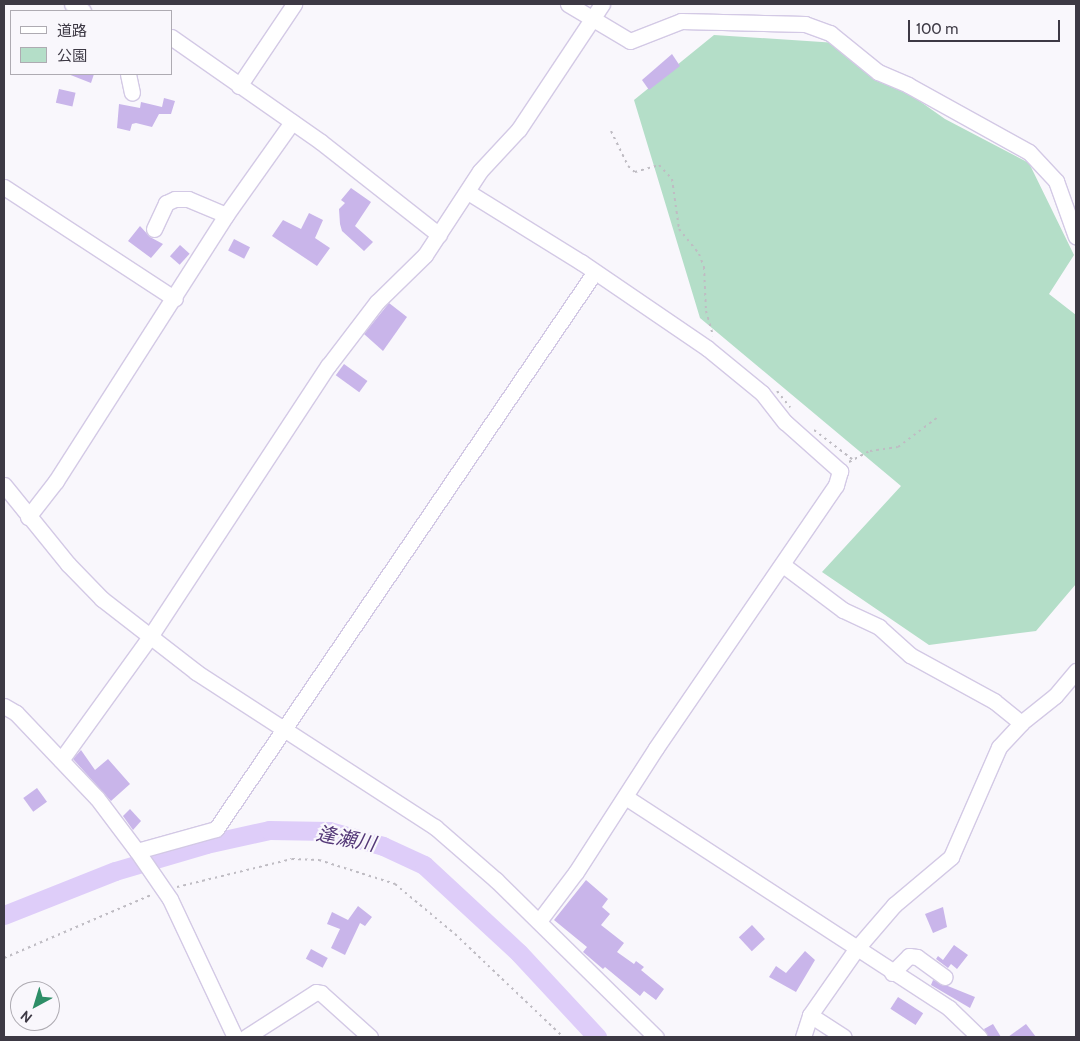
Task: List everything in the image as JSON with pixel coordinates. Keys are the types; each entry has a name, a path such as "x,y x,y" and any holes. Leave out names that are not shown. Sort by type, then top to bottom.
{"street":[{"path":"240,86 294,4"},
{"path":"568,4 630,41 681,21 806,24 830,33 878,72 908,85 1029,152 1056,181 1076,237"},
{"path":"61,760 149,638 328,366 359,323 424,255 468,192 480,171 519,128 602,4"},
{"path":"172,38 363,174 439,235"},
{"path":"128,75 132,93"},
{"path":"28,516 56,481 175,299 226,215 292,122"},
{"path":"4,187 175,299"},
{"path":"468,192 707,348 748,380 762,393 785,422 840,471 836,485 783,565 656,748 627,798 539,921"},
{"path":"154,229 166,204 176,199 188,199 226,215"},
{"path":"137,851 213,832 238,800 284,728 594,273"},
{"path":"4,485 28,516 102,599 149,638 434,827 539,921 656,1037"},
{"path":"783,565 844,610 879,627 910,655 994,701 1021,723"},
{"path":"802,1037 810,1016 858,948 894,905 948,861 992,758 1021,723 1036,714 1076,671"},
{"path":"4,706 16,712 97,798 137,851 163,889 235,1037"},
{"path":"627,798 858,948 892,973 949,1008 979,1037"},
{"path":"892,973 909,956 945,977"},
{"path":"246,1037 316,992 321,992 370,1037"},
{"path":"810,1016 844,1037"}],"path":[{"path":"611,131 628,166 635,172 659,165 672,179 679,229 699,254 704,267 708,323 715,340"},
{"path":"775,389 791,409"},
{"path":"840,471 852,459 870,452 898,447 938,417"},
{"path":"806,426 852,459"},
{"path":"4,958 163,889 292,858 319,860 366,872 395,884 414,897 563,1037"}],"green space":[{"path":"714,35 837,43 945,119 1029,163 1074,255 1049,294 1076,315 1076,584 1036,631 929,645 822,572 901,486 700,318 634,100"}],"building":[{"path":"672,54 680,66 649,90 642,80"},
{"path":"71,75 94,75 91,83"},
{"path":"59,89 76,93 72,106 56,103"},
{"path":"164,98 175,101 171,114 159,114 152,127 136,123 132,124 130,131 117,128 119,104 140,108 141,102 162,107"},
{"path":"351,188 371,202 355,226 373,242 364,251 342,231 340,224 339,209 345,203 341,200"},
{"path":"309,213 323,220 315,238 330,248 317,266 272,236 283,220 301,229"},
{"path":"140,226 150,237 163,244 151,258 128,241"},
{"path":"234,239 250,247 244,259 228,251"},
{"path":"180,245 190,254 180,265 170,256"},
{"path":"389,303 407,317 383,351 364,334"},
{"path":"344,364 367,381 359,392 336,375"},
{"path":"81,750 95,770 108,759 130,784 111,801 73,759"},
{"path":"37,788 47,802 33,812 23,798"},
{"path":"130,809 141,821 133,830 123,816"},
{"path":"586,880 608,899 602,907 610,914 601,925 624,943 617,952 634,964 636,961 644,967 641,970 664,989 656,1000 644,991 640,996 605,967 603,969 583,952 587,947 554,920"},
{"path":"358,906 372,917 365,926 360,923 345,955 331,948 340,929 327,924 332,912 348,920"},
{"path":"943,907 947,927 933,933 925,914"},
{"path":"752,925 765,939 752,951 739,937"},
{"path":"954,945 968,955 957,969 951,964 948,968 936,959 938,956 943,960"},
{"path":"311,949 328,958 323,968 306,959"},
{"path":"805,951 815,960 796,992 769,977 776,966 786,973"},
{"path":"933,980 975,997 970,1008 931,985"},
{"path":"898,997 923,1013 916,1025 890,1009"},
{"path":"993,1024 1001,1037 988,1037 984,1029"},
{"path":"1026,1024 1036,1037 1008,1037"}],"waterway":[{"name":"逢瀬川","path":"4,915 115,871 206,844 269,830 329,831 383,846 424,865 519,953 597,1037"}]}
